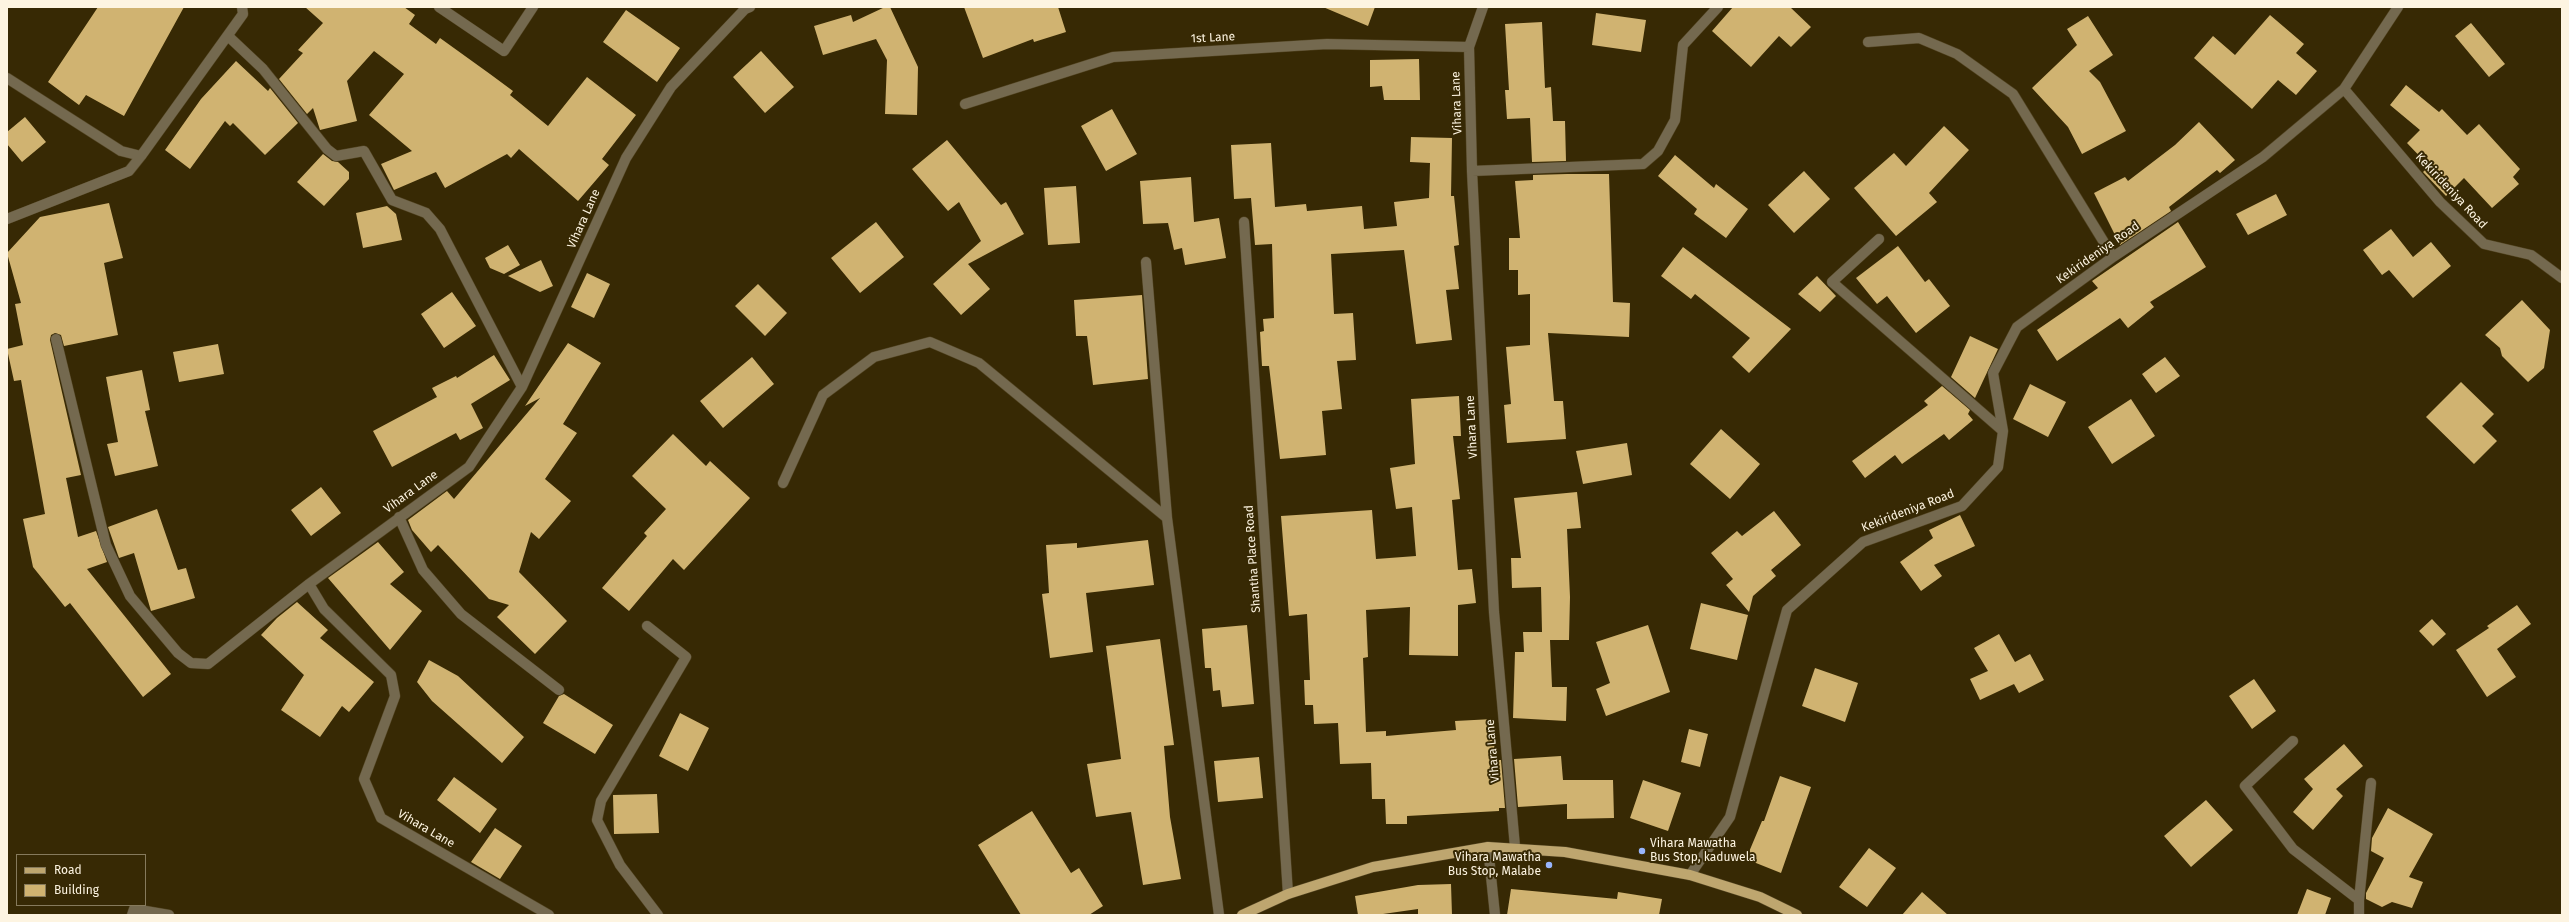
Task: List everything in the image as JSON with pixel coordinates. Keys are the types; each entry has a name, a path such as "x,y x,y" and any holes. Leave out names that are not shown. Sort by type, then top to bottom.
{"main road":[{"path":"1242,915 1288,894 1373,867 1488,847 1515,847 1564,852 1690,875 1760,897 1797,915"}],"street":[{"path":"7,219 129,171 228,36 243,14 242,7"},
{"path":"439,7 504,51 533,7"},
{"name":"Vihara Lane","path":"549,915 381,818 364,779 395,696 391,676 324,609 309,584 469,467 522,387 626,158 671,87 745,9 750,7"},
{"name":"Vihara Lane","path":"1483,7 1469,48 1472,171 1494,612 1515,847"},
{"path":"1472,171 1643,164 1658,151 1675,120 1683,45 1718,7"},
{"name":"Kekirideniya Road","path":"1690,875 1730,817 1787,610 1863,542 1962,506 1998,467 2003,431 1994,373 2017,327 2113,257 2263,157 2344,89 2398,7"},
{"path":"228,36 263,69 327,150 336,156 364,151 392,200 426,213 440,229 522,387"},
{"path":"1868,42 1919,38 1957,54 2013,94 2113,257"},
{"name":"1st Lane","path":"965,104 1113,57 1327,44 1469,48"},
{"path":"7,78 121,151 141,156"},
{"name":"Kekirideniya Road","path":"2344,89 2440,202 2484,244 2531,255 2562,278"},
{"name":"Shantha Place Road","path":"1244,222 1288,894"},
{"path":"1879,239 1832,282 2003,431"},
{"path":"1146,262 1167,518 1219,915"},
{"path":"56,339 106,545 130,596 178,653 191,663 208,664 309,584"},
{"path":"783,483 823,395 874,357 930,342 979,363 1167,518"},
{"path":"399,517 423,570 461,614 559,690"},
{"path":"647,626 686,658 601,801 597,820 620,865 658,915"},
{"path":"2293,741 2245,786 2293,849 2359,900"},
{"path":"2359,915 2359,900 2371,783"},
{"path":"1488,847 1495,915"},
{"path":"132,915 134,909 169,915"}],"building":[{"path":"98,7 184,7 124,116 86,95 79,105 48,82"},
{"path":"305,7 404,7 415,15 409,24 436,44 440,38 490,74 513,91 510,95 548,126 587,77 636,115 602,159 609,165 578,201 519,149 511,158 507,154 445,188 436,172 394,190 381,164 412,151 369,115 404,74 374,51 347,81 357,121 320,130 313,108 307,114 279,79 303,53 298,50 323,23"},
{"path":"885,7 890,7 918,67 917,115 885,114 887,60 876,39 823,55 814,26 851,15 853,22"},
{"path":"964,7 1058,7 1066,32 1034,42 1033,39 983,58"},
{"path":"1323,7 1375,7 1368,26"},
{"path":"1733,7 1790,7 1811,27 1791,47 1779,36 1751,67 1712,31"},
{"path":"626,10 680,48 657,82 603,42"},
{"path":"1596,13 1646,20 1641,52 1592,45"},
{"path":"2270,15 2304,44 2296,53 2317,71 2296,95 2278,80 2252,109 2194,58 2213,36 2235,55"},
{"path":"2088,16 2113,55 2089,71 2100,82 2126,131 2082,154 2068,127 2032,88 2077,45 2067,29"},
{"path":"1542,22 1545,88 1551,87 1553,121 1565,121 1566,161 1532,162 1530,118 1507,119 1505,90 1509,90 1505,24"},
{"path":"2471,23 2505,64 2489,77 2455,36"},
{"path":"761,51 794,87 765,113 733,77"},
{"path":"1419,59 1420,100 1384,100 1382,86 1370,87 1370,60"},
{"path":"236,61 268,91 270,88 298,123 265,155 233,123 230,126 225,121 190,169 165,150 201,99"},
{"path":"2406,85 2439,112 2442,109 2467,135 2479,124 2520,169 2513,177 2519,184 2492,208 2464,178 2446,196 2423,172 2429,166 2407,143 2420,130 2390,105"},
{"path":"1112,109 1137,154 1106,171 1081,126"},
{"path":"25,117 46,142 22,162 7,144 7,132"},
{"path":"2199,122 2235,160 2220,173 2217,170 2169,207 2171,211 2120,245 2094,193 2125,177 2128,181 2175,145"},
{"path":"1944,126 1969,150 1929,193 1937,202 1896,236 1854,188 1894,153 1906,166"},
{"path":"1411,137 1452,138 1451,196 1454,196 1459,245 1454,246 1459,289 1446,290 1452,340 1416,344 1404,250 1331,254 1334,314 1353,313 1356,360 1337,361 1342,409 1322,411 1326,455 1280,459 1269,366 1262,366 1260,332 1264,331 1263,319 1274,318 1272,244 1255,245 1251,198 1234,199 1231,145 1271,143 1275,207 1306,204 1307,211 1362,206 1364,229 1397,226 1394,202 1429,198 1430,163 1410,162"},
{"path":"947,140 1001,205 1006,202 1024,234 968,264 990,289 961,315 933,284 981,241 959,202 948,211 912,169"},
{"path":"323,154 332,161 338,162 349,172 349,179 324,206 297,182"},
{"path":"1675,155 1714,188 1716,184 1748,209 1726,238 1694,214 1697,209 1658,176"},
{"path":"1804,171 1830,199 1794,233 1768,205"},
{"path":"1609,174 1613,302 1630,303 1629,337 1548,333 1554,401 1563,401 1566,439 1507,443 1504,405 1511,404 1506,347 1530,345 1530,294 1518,295 1518,270 1509,270 1509,238 1520,238 1515,181 1533,180 1533,175"},
{"path":"1191,177 1194,222 1219,218 1226,258 1185,265 1182,248 1174,250 1168,223 1143,224 1140,181"},
{"path":"1076,186 1080,243 1048,245 1044,188"},
{"path":"2276,194 2287,215 2248,235 2236,214"},
{"path":"109,203 123,258 104,263 118,335 64,346 61,335 55,333 51,335 50,340 81,475 66,478 78,537 96,531 107,562 87,569 171,674 143,697 70,603 65,607 33,567 23,519 45,514 21,380 14,381 7,349 23,345 15,304 21,303 7,253 40,217"},
{"path":"387,206 396,214 402,240 363,248 356,213"},
{"path":"876,222 904,257 860,293 831,258"},
{"path":"2178,222 2206,267 2150,302 2154,307 2128,328 2120,318 2057,361 2037,330 2098,288 2092,281"},
{"path":"2391,229 2413,257 2431,242 2451,266 2413,298 2389,270 2382,275 2363,250"},
{"path":"508,245 520,265 504,274 490,268 485,258"},
{"path":"1898,246 1925,282 1929,279 1950,306 1916,333 1887,296 1877,304 1856,278"},
{"path":"1683,247 1791,329 1749,373 1732,357 1750,338 1695,294 1691,299 1661,276"},
{"path":"541,260 553,286 540,292 508,276"},
{"path":"587,273 610,284 594,318 571,307"},
{"path":"1817,276 1836,296 1820,312 1798,294"},
{"path":"758,284 787,313 765,336 735,306"},
{"path":"452,292 476,326 444,348 421,314"},
{"path":"1142,295 1148,379 1093,385 1087,336 1076,336 1074,300"},
{"path":"2522,300 2550,330 2544,368 2528,382 2502,356 2500,348 2485,335"},
{"path":"1970,336 1998,349 1975,398 1951,377"},
{"path":"568,343 601,363 563,424 577,433 545,479 571,501 539,539 531,532 519,572 567,621 535,654 497,617 509,605 489,599 438,545 431,552 412,530 408,520 447,491 454,499 540,398 525,406"},
{"path":"218,344 224,374 179,382 173,352"},
{"path":"494,355 510,380 471,404 483,428 460,440 456,433 392,467 373,431 437,397 432,388 456,376 457,378"},
{"path":"752,357 774,384 723,428 700,401"},
{"path":"2165,357 2180,376 2156,393 2142,374"},
{"path":"142,370 150,410 145,411 158,466 115,476 107,444 118,442 106,377"},
{"path":"2461,382 2494,414 2482,426 2497,441 2474,464 2426,417"},
{"path":"2030,384 2066,402 2048,437 2013,419"},
{"path":"1942,386 1970,410 1968,414 1973,420 1949,440 1944,434 1902,464 1895,455 1865,478 1852,461 1928,405 1924,401"},
{"path":"1459,396 1461,436 1453,436 1460,499 1452,500 1458,570 1472,569 1476,603 1458,605 1458,656 1409,655 1410,607 1366,610 1368,657 1363,658 1366,732 1386,731 1386,736 1456,730 1455,721 1493,719 1495,760 1501,760 1505,808 1499,808 1499,811 1407,816 1407,824 1386,824 1385,799 1372,799 1371,763 1340,764 1338,723 1314,724 1313,705 1305,705 1304,680 1310,680 1307,614 1289,616 1281,516 1372,510 1376,559 1416,556 1412,507 1396,509 1390,468 1415,464 1411,399"},
{"path":"2131,399 2155,436 2112,464 2088,427"},
{"path":"1721,429 1760,464 1730,499 1690,464"},
{"path":"673,434 706,466 710,461 750,498 684,570 673,559 629,611 602,588 647,536 644,533 666,509 632,476"},
{"path":"1627,443 1632,475 1583,484 1576,451"},
{"path":"321,487 341,513 311,536 291,510"},
{"path":"1577,492 1581,528 1567,529 1570,597 1569,640 1550,640 1552,687 1567,687 1566,721 1513,718 1515,652 1524,652 1523,632 1542,632 1541,587 1512,588 1511,558 1521,558 1514,498"},
{"path":"157,509 178,570 186,568 195,598 151,611 134,553 119,558 108,527"},
{"path":"1774,511 1801,545 1771,570 1776,576 1753,596 1749,612 1726,585 1733,579 1711,553 1737,531 1742,536"},
{"path":"1960,515 1975,546 1934,565 1942,576 1921,591 1900,562 1933,538 1929,530"},
{"path":"1148,540 1154,585 1086,593 1093,652 1050,658 1042,594 1049,593 1046,545 1077,543 1077,548"},
{"path":"378,542 404,572 390,584 422,611 390,650 328,578"},
{"path":"297,602 328,630 320,638 374,682 349,712 342,706 320,737 281,710 304,675 261,635 277,618"},
{"path":"1701,603 1748,615 1737,660 1690,649"},
{"path":"2517,605 2531,624 2497,649 2516,677 2487,697 2456,650 2489,628 2487,626"},
{"path":"2432,619 2446,634 2433,646 2419,631"},
{"path":"1247,625 1254,704 1222,707 1220,690 1213,691 1211,668 1205,668 1202,629"},
{"path":"1648,625 1670,692 1606,716 1596,689 1610,683 1596,642"},
{"path":"1999,634 2015,662 2030,654 2044,680 2019,693 2014,684 1980,700 1970,679 1988,671 1974,648"},
{"path":"1160,639 1174,745 1164,746 1170,817 1181,879 1143,885 1131,812 1096,817 1087,764 1121,759 1106,646"},
{"path":"429,660 458,676 524,737 502,763 432,701 417,682"},
{"path":"1815,668 1858,683 1845,722 1802,706"},
{"path":"2254,679 2276,711 2252,729 2229,696"},
{"path":"564,694 613,725 595,754 543,723 559,696"},
{"path":"680,713 709,728 688,771 659,756"},
{"path":"1689,729 1708,734 1700,767 1681,762"},
{"path":"2344,744 2363,766 2336,789 2343,796 2313,830 2293,812 2313,789 2304,779"},
{"path":"1561,756 1563,780 1613,780 1614,818 1567,819 1567,804 1518,807 1514,759"},
{"path":"1259,757 1263,798 1218,802 1214,761"},
{"path":"1780,776 1811,787 1781,873 1746,859 1762,821 1764,821"},
{"path":"454,777 497,809 480,833 437,800"},
{"path":"1643,780 1681,793 1668,831 1630,818"},
{"path":"657,794 659,833 614,834 613,795"},
{"path":"2206,800 2233,830 2191,867 2164,836"},
{"path":"2388,808 2433,834 2409,877 2423,882 2412,908 2392,902 2382,907 2366,899 2366,893 2384,858 2371,851 2372,838"},
{"path":"1032,811 1071,873 1079,868 1103,906 1089,915 1021,915 978,845"},
{"path":"495,828 522,846 500,879 471,862"},
{"path":"1869,848 1896,868 1867,907 1839,887"},
{"path":"1451,884 1452,915 1418,915 1418,909 1376,915 1358,915 1355,896 1418,885"},
{"path":"1511,889 1617,899 1618,892 1662,899 1659,915 1507,915"},
{"path":"2307,889 2331,898 2325,915 2297,915"},
{"path":"1922,892 1948,915 1902,915"}],"place":[{"name":"Vihara Mawatha Bus Stop, kaduwela","path":"1642,851"},
{"name":"Vihara Mawatha Bus Stop, Malabe","path":"1549,865"}]}
